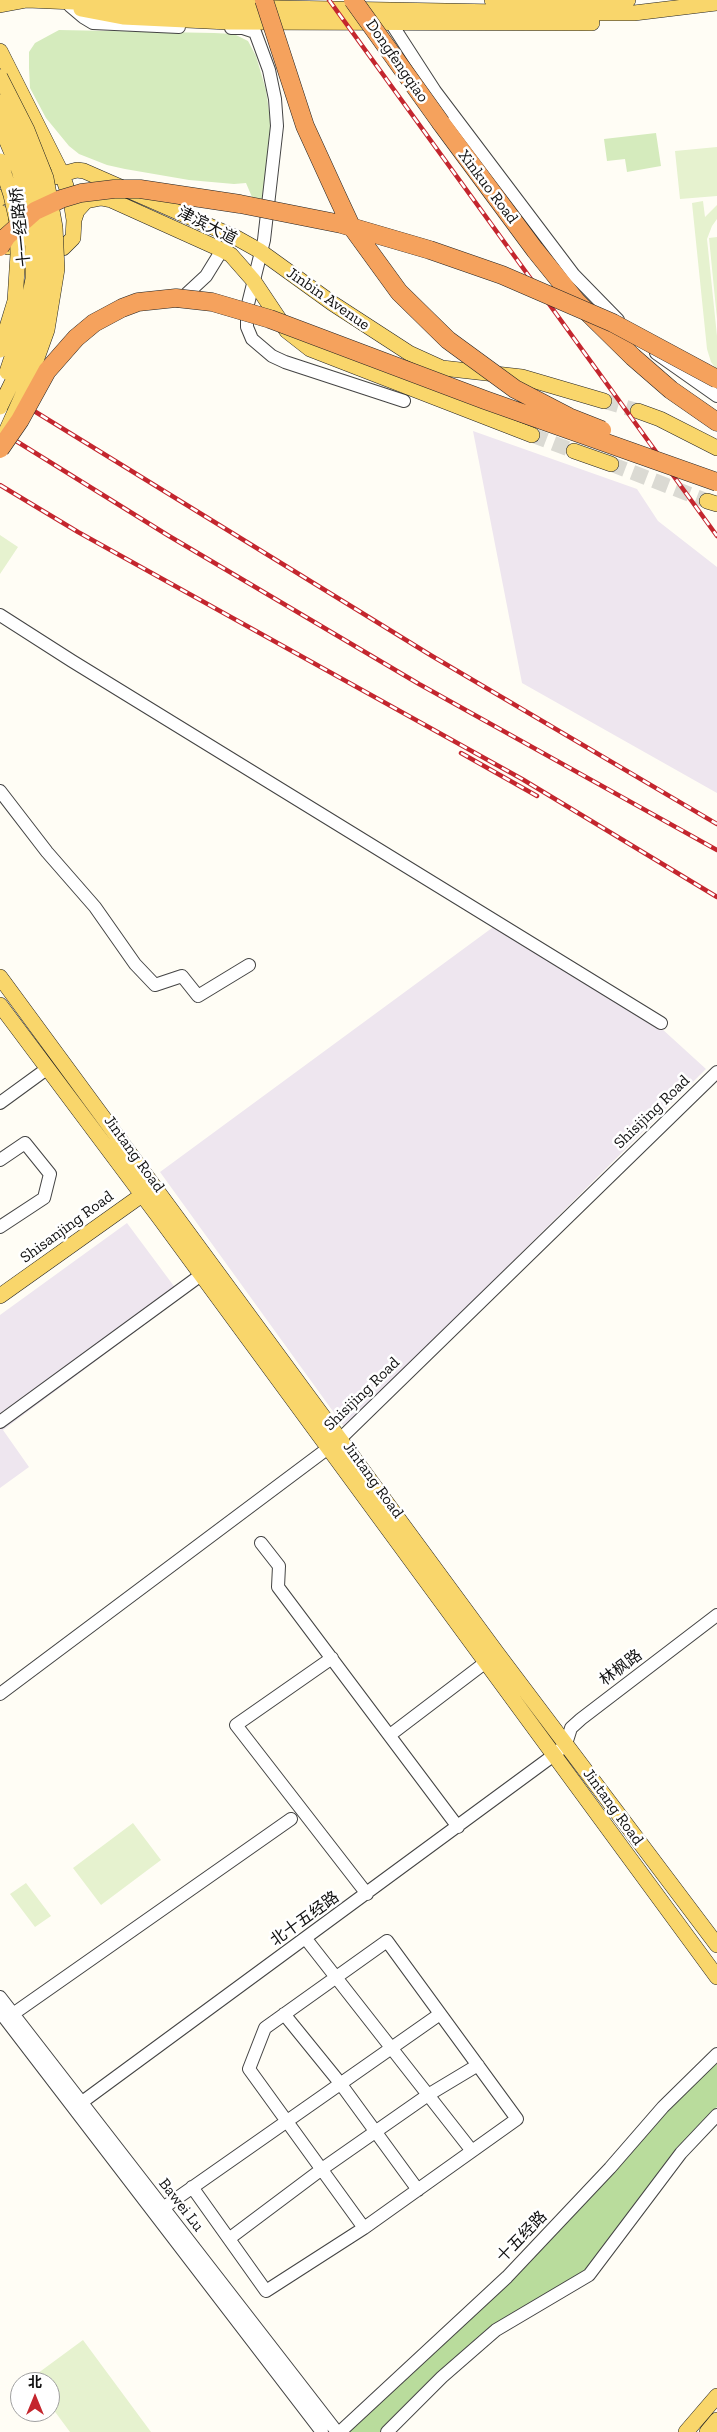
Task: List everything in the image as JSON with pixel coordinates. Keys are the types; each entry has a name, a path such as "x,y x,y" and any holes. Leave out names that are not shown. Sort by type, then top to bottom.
{"highway":[{"path":"264,0 306,126 336,196 351,226 399,292 448,340 515,389 569,417 717,473"},
{"name":"Dongfengqiao","path":"353,0 440,123"},
{"name":"Xinkuo Road","path":"440,123 535,250 577,302 633,357 671,390 717,422"},
{"path":"0,247 12,231 35,211 61,199 81,193 114,189 140,189 240,204 341,224 430,250 502,275 613,323 717,379"},
{"path":"0,449 20,420 47,371 76,338 94,323 122,308 138,302 176,298 212,302 270,318 485,400 717,482"}],"main road":[{"path":"0,5 27,0 545,13 631,6 717,3"},
{"path":"492,0 553,1 631,6"},
{"path":"66,2 89,12 109,15 222,25 596,23 616,20 631,6"},
{"path":"0,51 62,174 71,201 74,220 73,238 63,248 44,252 15,252 6,244 0,212"},
{"path":"0,77 27,130 46,178 55,227 57,269 44,338 28,383 0,445"},
{"name":"十一经路桥","path":"0,102 32,173 44,250 43,275 32,334 26,354 0,407"},
{"name":"十一经路桥","path":"0,125 19,170 25,192 33,246 32,279 26,315 19,342 0,385"},
{"name":"Jinbin Avenue","path":"48,146 61,161 235,237 260,251 332,303 409,353 442,368 522,377 604,401"},
{"path":"0,161 17,221 18,254 14,301 0,350"},
{"path":"0,198 62,174 77,170 84,171"},
{"name":"津滨大道","path":"74,220 77,211 86,201 101,198 111,200 222,250 231,255 253,280 277,319 297,341 310,348 532,435"},
{"path":"638,411 660,419 717,448"},
{"path":"574,451 611,464"},
{"name":"Jintang Road","path":"0,977 144,1191"},
{"name":"Jintang Road","path":"0,1005 144,1191 167,1216 333,1444 486,1662 717,1977"},
{"name":"Shisanjing Road","path":"0,1285 144,1191"},
{"path":"109,1213 138,1209 167,1216"},
{"name":"Shisanjing Road","path":"0,1296 109,1213"},
{"name":"Jintang Road","path":"167,1216 201,1275 566,1744 717,1945"},
{"path":"686,2432 717,2396"},
{"path":"707,2432 717,2420"}],"street":[{"path":"391,23 407,51 441,99 574,275 606,310 636,336 666,361 717,396"},
{"path":"407,51 406,40 408,33 413,27 424,23"},
{"path":"222,25 255,32 264,52 275,99 277,126 264,240 247,308 247,327 252,339 272,356 404,401"},
{"path":"170,307 187,296 206,276 222,250"},
{"path":"0,615 72,662 661,1023"},
{"path":"0,791 47,852 95,907 135,964 155,985 182,976 198,996 249,965"},
{"path":"0,1103 48,1068"},
{"name":"Shisijing Road","path":"0,1694 333,1444 714,1074"},
{"path":"0,1160 25,1143 50,1174 44,1198 0,1228"},
{"path":"0,1422 201,1275"},
{"path":"261,1543 279,1566 278,1586 458,1827"},
{"name":"林枫路","path":"554,1755 566,1744 571,1728 581,1719 717,1615"},
{"path":"332,1658 236,1724 367,1894"},
{"path":"390,1735 486,1662"},
{"name":"北十五经路","path":"78,2106 554,1755"},
{"path":"6,2013 290,1819"},
{"path":"306,1939 472,2151"},
{"path":"192,2187 266,2291 364,2228 517,2119 387,1941 265,2028 249,2069 364,2228"},
{"name":"Bawei Lu","path":"0,1997 6,2013 322,2432"},
{"path":"284,2014 340,2083 418,2190"},
{"path":"163,2208 440,2014"},
{"name":"十五经路","path":"338,2432 507,2277 610,2168 663,2107 717,2054"},
{"path":"230,2238 322,2169 428,2095 478,2066"},
{"name":"Bawei Lu","path":"78,2106 163,2208 338,2432"},
{"path":"387,2432 442,2377 496,2330 590,2275 681,2153 717,2115"}],"shaded area":[{"path":"473,431 637,489 658,521 717,567 717,793 522,683"},
{"path":"496,925 661,1028 706,1069 345,1428 160,1172"},
{"path":"127,1223 182,1297 3,1430 29,1467 0,1488 0,1315"}],"green space":[{"path":"59,30 234,34 248,41 256,56 266,90 271,125 262,199 252,197 246,183 234,184 189,180 125,169 107,165 79,154 69,146 46,118 30,88 29,52 35,43"},
{"path":"656,133 661,166 627,172 625,159 607,161 604,139"},
{"path":"717,147 717,196 680,199 675,151"},
{"path":"703,201 705,217 717,205 717,219 707,239 717,336 717,370 711,362 707,349 692,203"},
{"path":"717,237 717,319 709,238"},
{"path":"0,535 18,547 0,574"},
{"path":"133,1823 161,1860 101,1905 73,1868"},
{"path":"26,1883 51,1916 35,1927 10,1894"},
{"path":"717,2058 717,2107 676,2151 587,2271 494,2328 383,2432 342,2432 537,2251"},
{"path":"83,2340 151,2432 70,2432 60,2418 60,2372 40,2372"}],"tunnel":[{"path":"604,401 638,411"},
{"path":"532,435 574,451"},
{"path":"611,464 707,501"}],"railway":[{"path":"329,0 717,536"},
{"path":"0,390 432,656 717,824"},
{"path":"0,431 169,536 419,684 717,850"},
{"path":"0,485 78,532 522,779 717,897"},
{"path":"461,753 537,796"}]}
